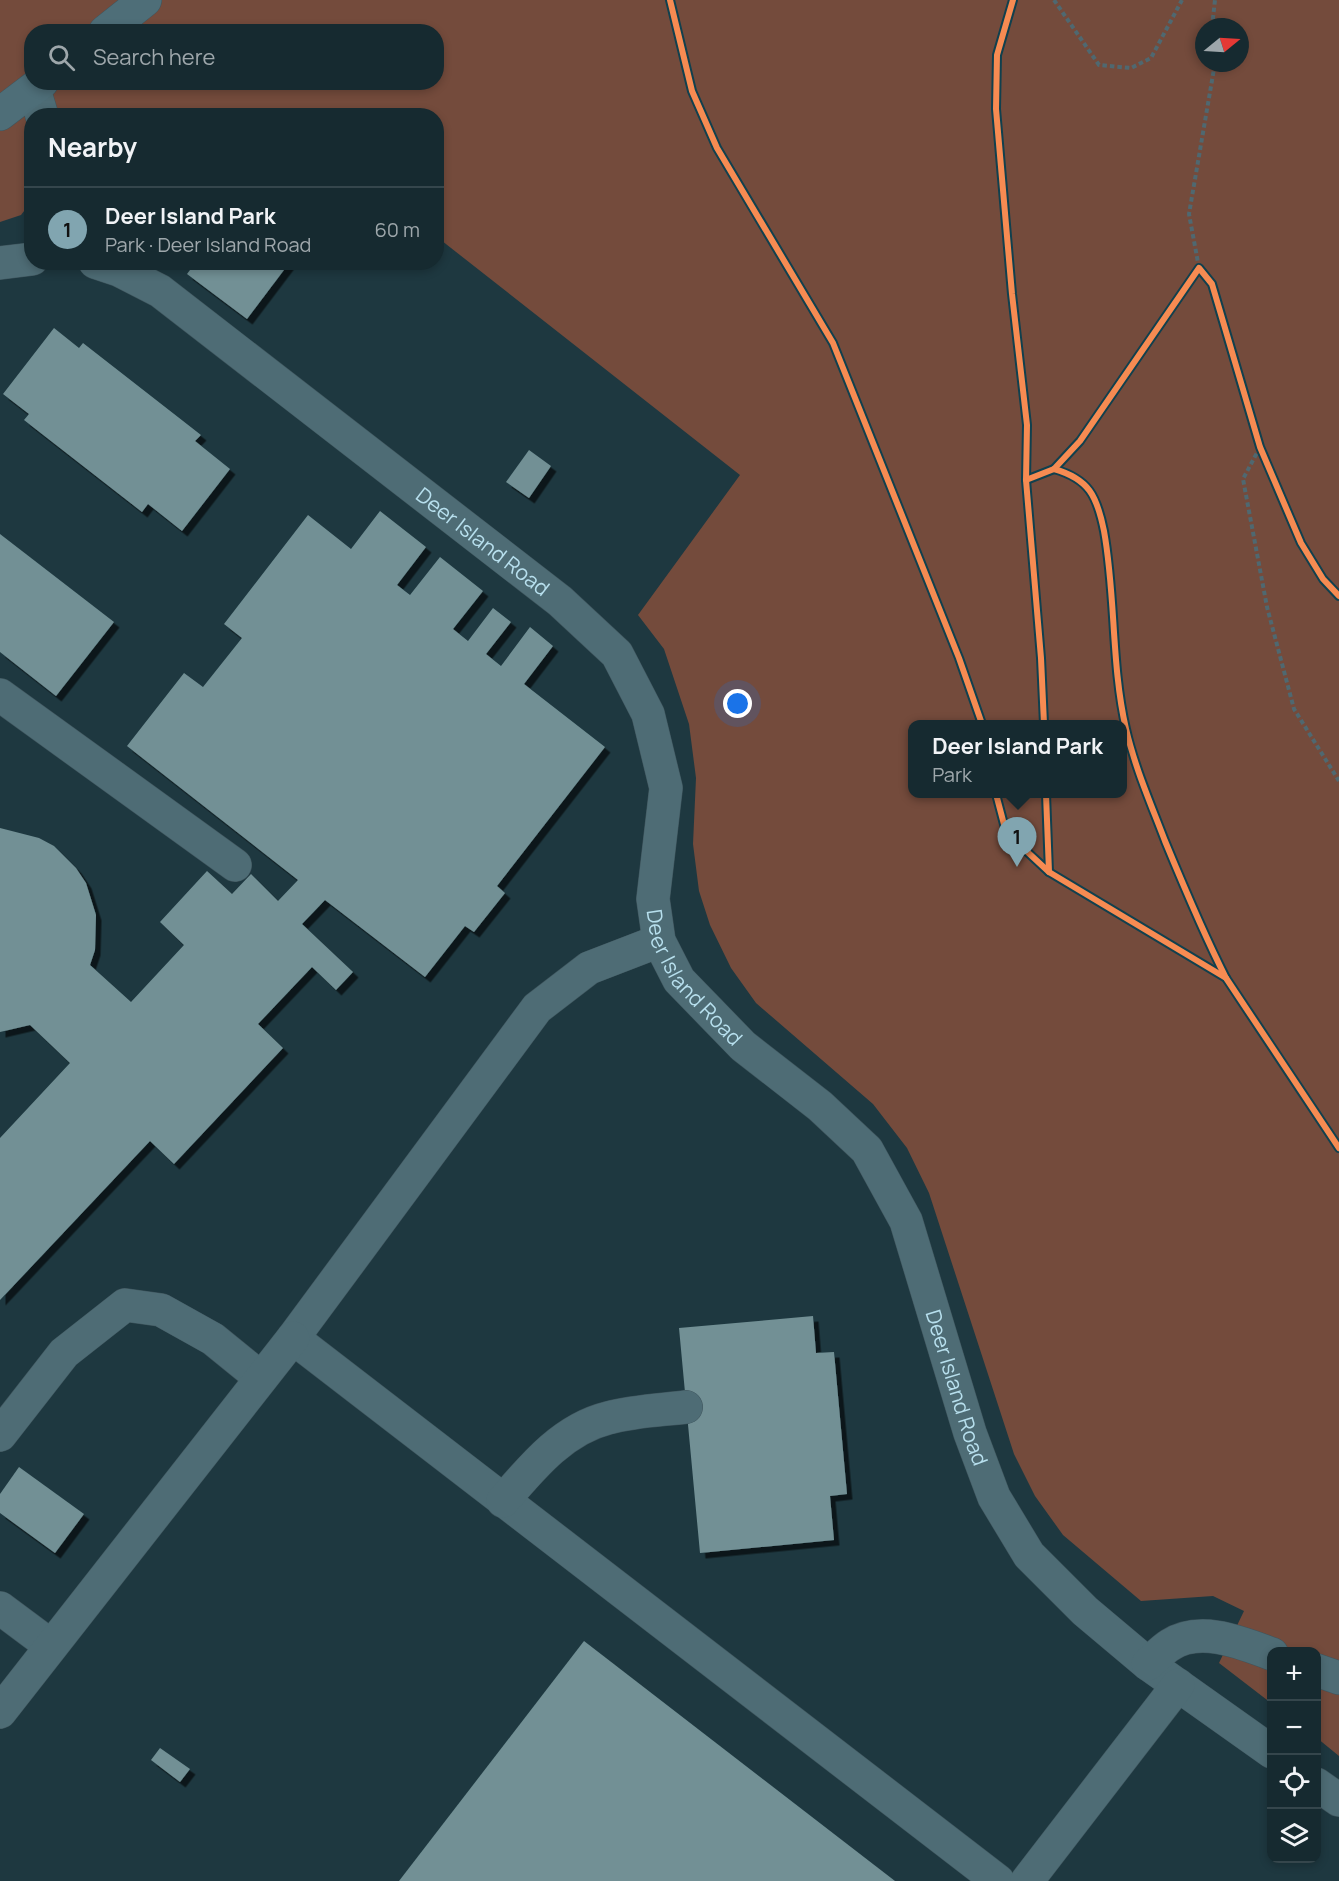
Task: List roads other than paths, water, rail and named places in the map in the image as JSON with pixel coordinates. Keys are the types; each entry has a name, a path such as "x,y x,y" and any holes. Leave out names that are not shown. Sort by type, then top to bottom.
{"main road":[{"path":"115,24 145,0"},
{"path":"0,114 40,96"}],"street":[{"path":"0,263 24,260"},
{"name":"Deer Island Road","path":"119,270 160,291 560,601 617,654 648,714 666,788 653,899 659,941 679,980 743,1046 820,1106 867,1150 906,1221 969,1433 994,1497 1029,1555 1085,1611 1148,1664 1267,1748"},
{"path":"0,695 235,865"},
{"path":"0,1712 293,1338 537,1008 589,968 659,941"},
{"path":"0,1435 64,1353 124,1305 161,1310 213,1339 261,1378"},
{"path":"293,1338 998,1881"},
{"path":"503,1501 535,1465 568,1436 606,1418 686,1407"},
{"path":"0,1608 51,1646"},
{"path":"1148,1664 1172,1644 1202,1635 1239,1642 1267,1652"},
{"path":"1321,1671 1339,1678"},
{"path":"1027,1881 1178,1684"},
{"path":"1321,1787 1339,1800"}],"place":[{"name":"Deer Island Park","path":"1017,867"}]}
